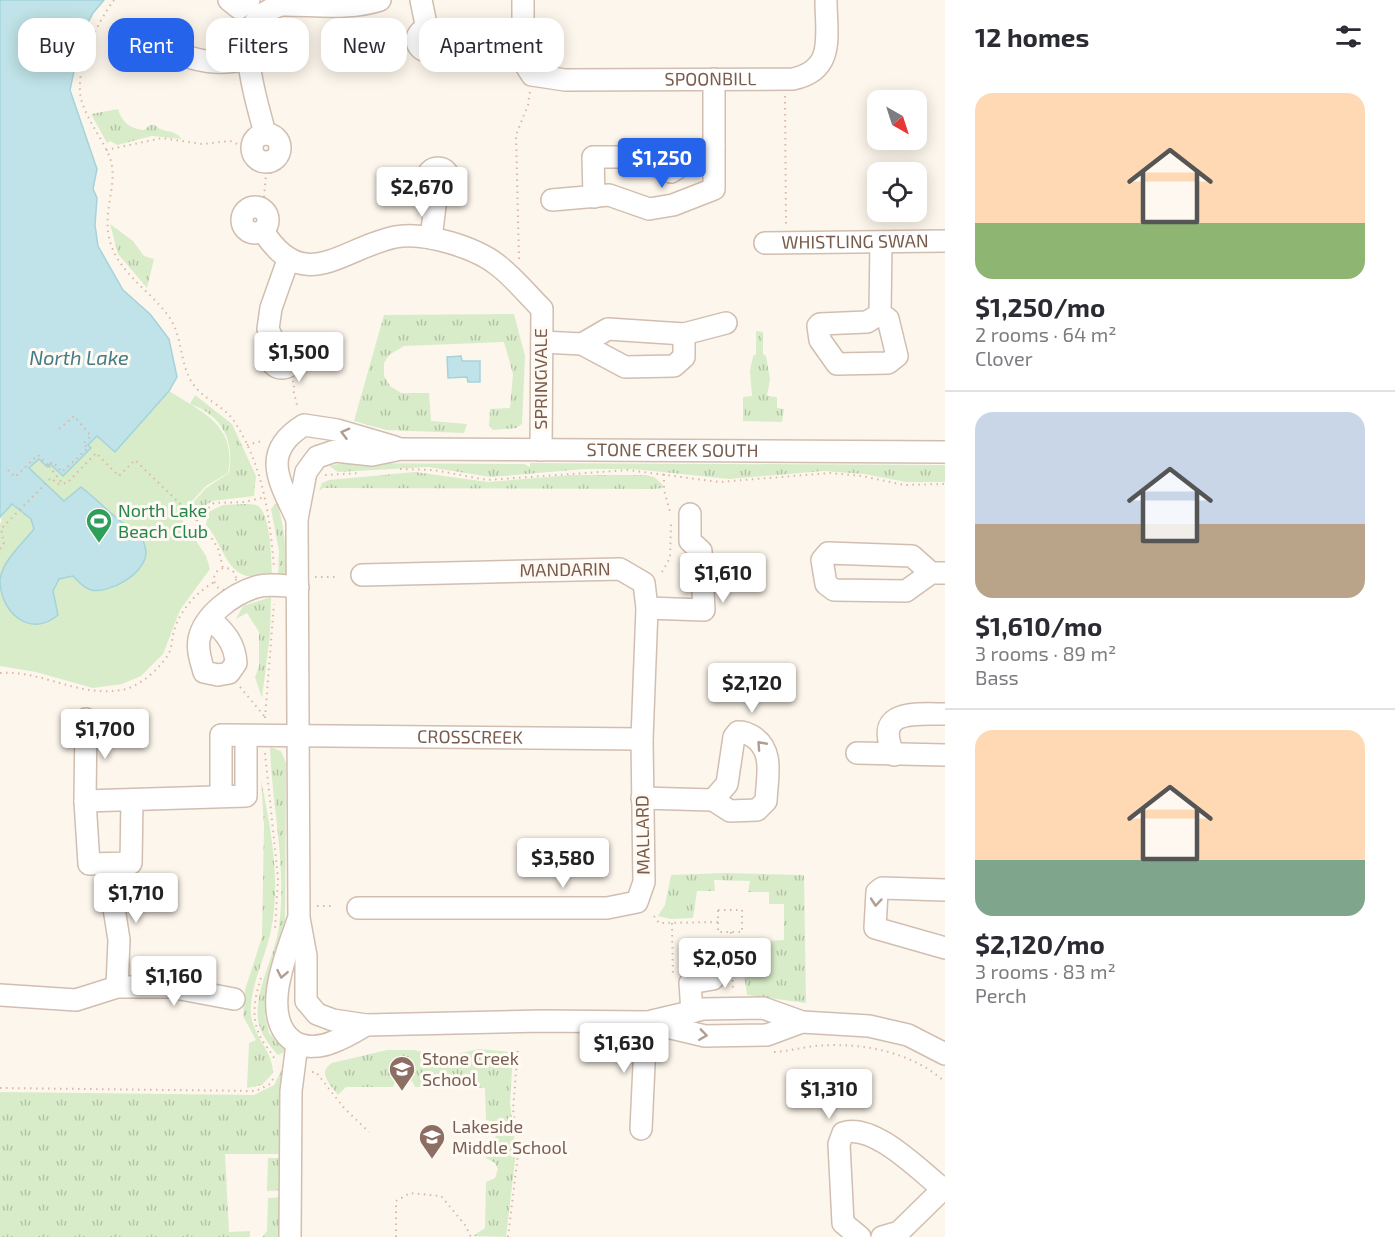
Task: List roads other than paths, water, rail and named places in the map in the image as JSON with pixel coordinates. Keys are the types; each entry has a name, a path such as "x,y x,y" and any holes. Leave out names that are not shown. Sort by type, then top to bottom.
{"street":[{"path":"246,5 341,6 380,0"},
{"path":"421,0 425,18"},
{"name":"SPOONBILL","path":"523,0 525,64 532,75 565,80 784,79 806,76 818,70 824,58 826,0"},
{"path":"250,72 262,149"},
{"path":"552,200 609,195 650,209 673,206 714,189 714,79"},
{"path":"594,197 593,157 638,157 671,172 714,145"},
{"path":"263,209 253,207 248,209 242,222 252,233 262,231 288,260 316,266 396,236 431,238 437,190"},
{"name":"SPRINGVALE","path":"431,238 469,249 499,266 542,309 541,450"},
{"name":"WHISTLING SWAN","path":"765,243 945,241"},
{"path":"880,314 881,242"},
{"path":"276,346 268,329 271,308 288,260"},
{"path":"582,344 608,329 684,334 726,322"},
{"path":"542,342 582,344 625,367 674,366 684,357 684,334"},
{"name":"STONE CREEK SOUTH","path":"306,912 298,736 306,582 297,519 282,487 277,464 278,449 288,435 304,425 337,430 401,449"},
{"name":"STONE CREEK SOUTH","path":"297,519 306,472 317,457 334,451 372,455 401,449 945,452"},
{"path":"647,608 704,610 701,551 690,541 690,514"},
{"name":"MANDARIN","path":"362,575 620,569 644,583 647,608 642,739"},
{"path":"210,619 228,637 236,654 236,663 229,673 218,675 204,672 199,656 199,638 210,619 230,598 257,586 306,582"},
{"path":"894,755 887,735 888,728 894,720 913,714 945,714"},
{"path":"85,801 132,800 131,863 89,864 85,801 86,719"},
{"path":"642,798 713,800 730,811 757,810 766,801 768,753 760,741 744,732 738,732 734,737 728,784 713,800"},
{"name":"CROSSCREEK","path":"132,800 246,796 246,736 642,739"},
{"name":"MALLARD","path":"357,908 607,908 637,902 644,882 642,739"},
{"path":"857,753 945,755"},
{"path":"107,864 119,940 117,987"},
{"path":"945,890 882,888 877,892 875,928 945,948"},
{"path":"306,912 284,962 277,1001 277,1020 285,1035 297,1044 316,1047 334,1042 366,1025"},
{"path":"306,912 306,1001 317,1014 333,1020 366,1025 541,1021 646,1022 705,1036 767,1035 802,1022"},
{"path":"692,1012 690,983 713,979"},
{"path":"0,995 76,1000 117,987 170,987 234,999"},
{"path":"646,1022 692,1012 763,1008 802,1022 869,1026 908,1035 945,1054"},
{"path":"641,1128 646,1022"},
{"path":"290,1237 291,1091 297,1044"},
{"path":"860,1237 843,1222 839,1144 843,1133 852,1130 873,1135 944,1188 906,1233 882,1237"}],"water":[{"name":"North Lake","path":"0,0 104,0 90,18 18,18 18,72 74,72 70,90 97,169 93,189 97,198 95,225 98,246 123,290 150,314 169,339 177,377 169,391 115,452 97,436 88,445 91,448 63,476 50,464 47,467 39,459 29,468 64,501 81,487 117,519 141,535 146,553 144,561 133,575 107,589 88,589 73,576 59,579 53,591 58,615 47,622 27,623 18,618 5,602 0,580 9,559 34,529 31,519 12,504 0,517"},
{"path":"461,356 462,361 480,361 480,382 468,382 467,377 448,378 447,357"}],"place":[{"name":"North Lake Beach Club","path":"99,544"},
{"name":"Stone Creek School","path":"402,1092"},
{"name":"Lakeside Middle School","path":"432,1160"}]}
